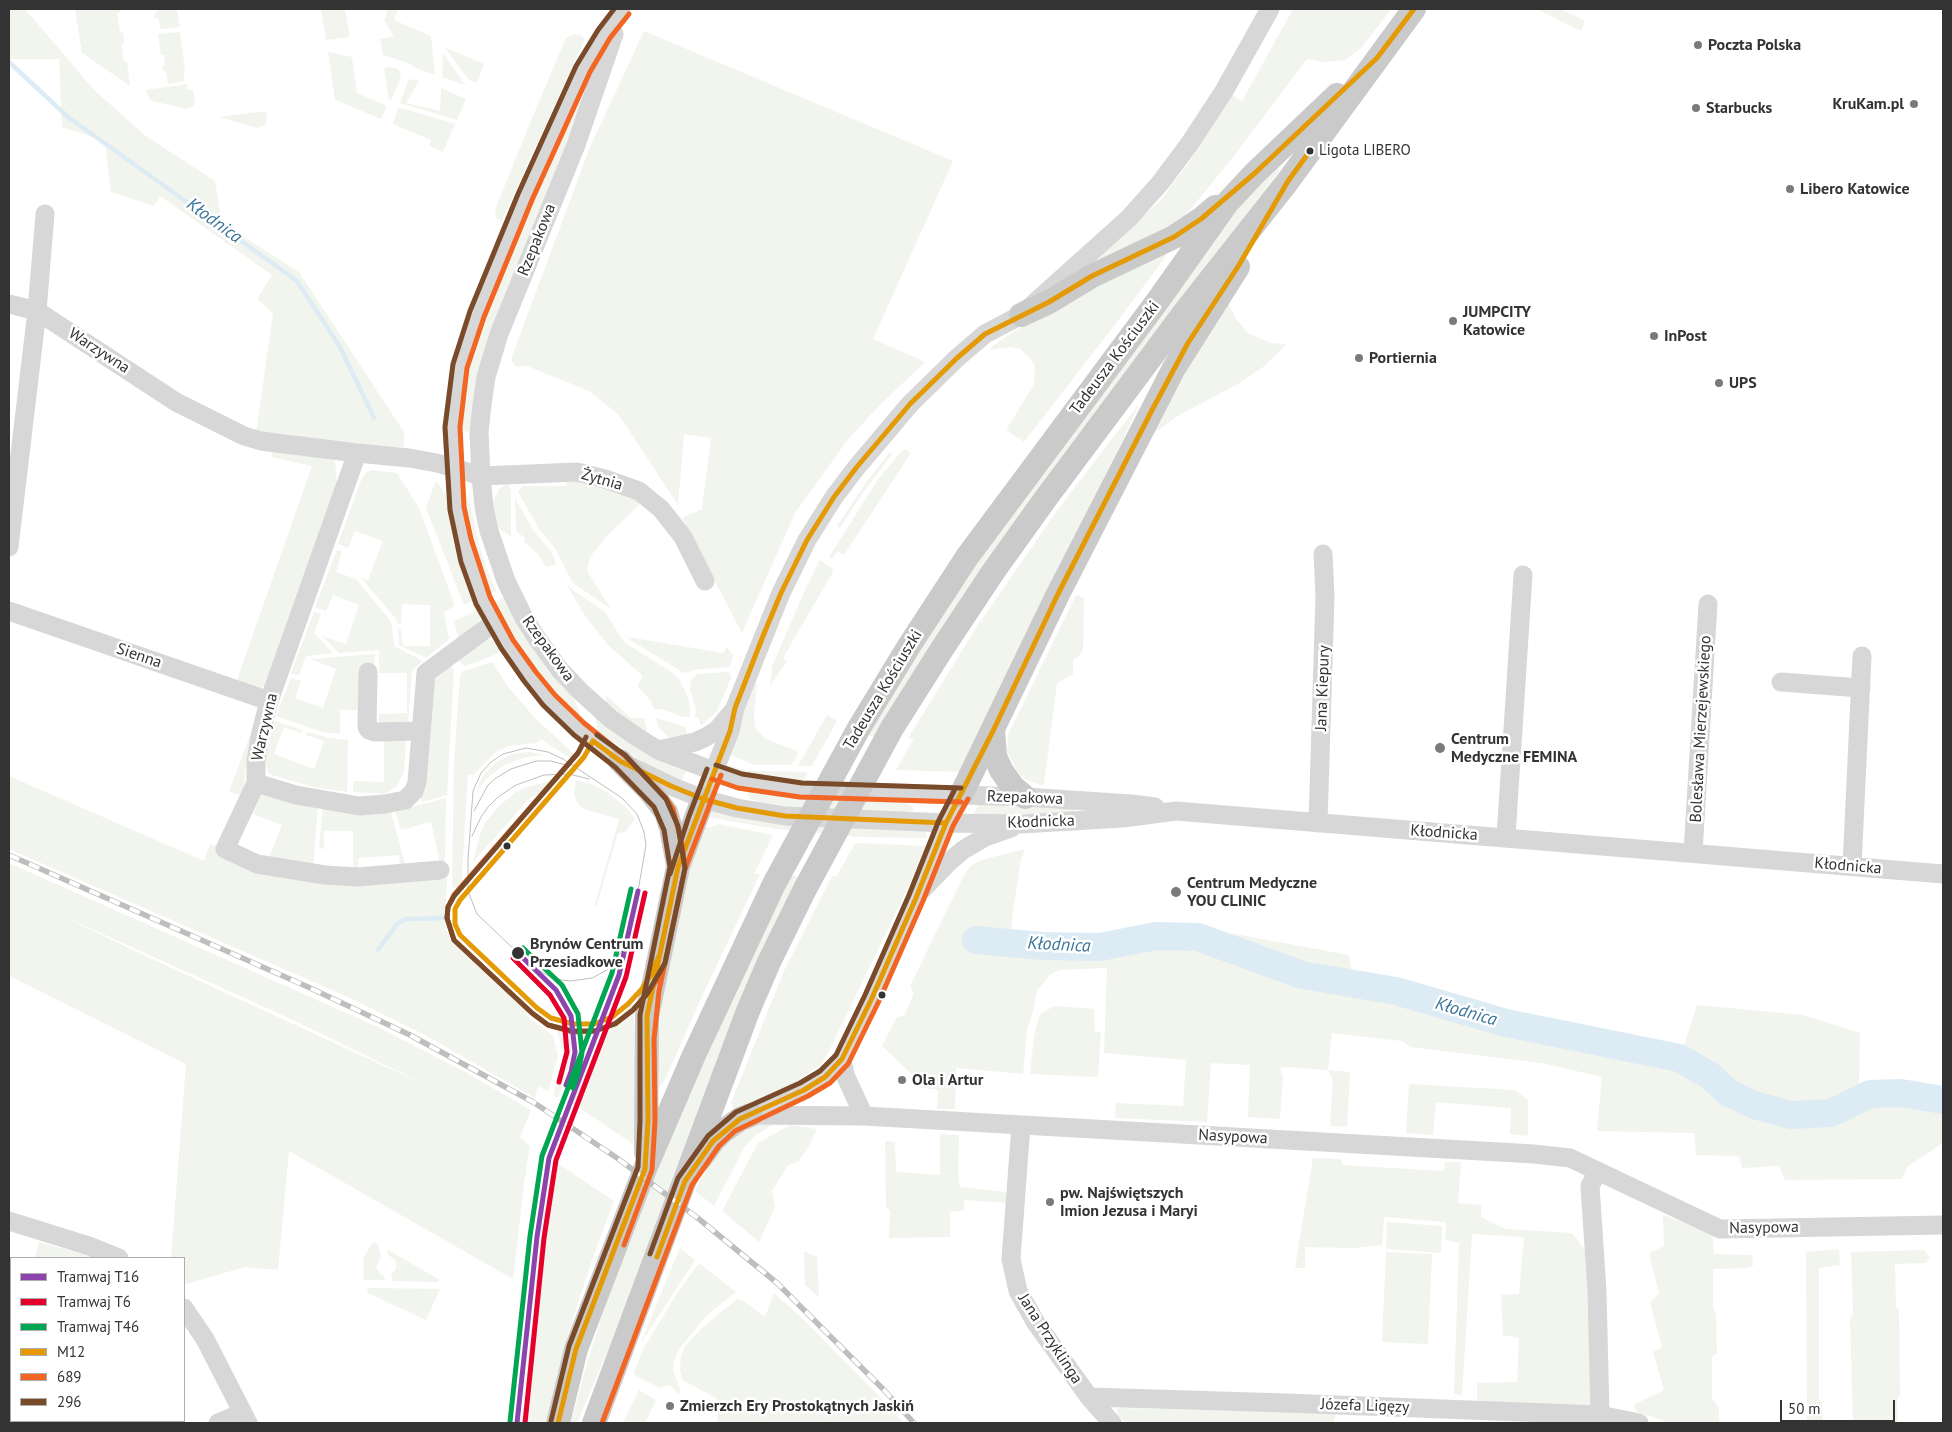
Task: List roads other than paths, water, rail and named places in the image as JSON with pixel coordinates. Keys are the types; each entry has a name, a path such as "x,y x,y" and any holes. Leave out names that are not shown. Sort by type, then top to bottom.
{"main road":[{"name":"Tadeusza Kościuszki","path":"594,1423 748,1012 769,962 805,889 892,728 993,572 1051,491 1184,313 1288,181 1414,9"},
{"name":"Tadeusza Kościuszki","path":"558,1423 576,1349 645,1169 694,1055 774,884 859,728 938,601 993,520 1159,299 1227,203 1254,173 1377,58"},
{"path":"1021,315 1049,302 1092,276 1174,237 1201,219 1254,173"},
{"path":"961,795 1057,596 1174,368 1239,265 1288,181"},
{"path":"993,731 995,756 1001,770 1013,787 1025,797"},
{"path":"620,761 649,790 666,812 675,845 678,867"},
{"path":"645,1169 648,1121 647,1016 678,867 703,799"},
{"path":"685,1181 713,1141 731,1125 751,1115"}],"street":[{"path":"703,799 730,731 735,708 781,593 807,540 834,497 910,404 986,334 1021,315 1128,218 1161,182 1224,91 1270,9"},
{"name":"Rzepakowa","path":"622,11 604,34 583,70 525,197 477,314 460,366 452,427 457,508 466,550 483,600 507,644 549,700 579,729 620,761 671,786 703,799 737,808 785,816 946,823"},
{"name":"Rzepakowa","path":"622,11 576,145 499,334 489,364 482,405 479,432 481,476 489,531 498,561 513,597 536,637 560,670 600,710 637,737 658,750 740,781 801,790 1025,797 1130,804 1176,811"},
{"path":"9,547 12,485 37,311 45,214"},
{"name":"Warzywna","path":"9,304 37,311 176,402 244,436 261,441 410,458 453,467"},
{"name":"Warzywna","path":"357,453 269,702 256,761 256,783 225,849 242,858 266,866 325,875 358,877 440,870"},
{"name":"Żytnia","path":"453,467 481,476 577,472 605,479 639,492 661,508 683,537 705,581"},
{"name":"Jana Kiepury","path":"1318,823 1325,596 1323,554"},
{"path":"1506,838 1523,575"},
{"name":"Bolesława Mierzejewskiego","path":"1693,853 1708,604"},
{"name":"Sienna","path":"9,611 269,702"},
{"path":"256,783 296,795 359,806 405,800 414,791 417,782 426,673 495,622"},
{"path":"1852,866 1862,656"},
{"path":"368,672 367,727 369,730 375,732 421,731"},
{"path":"1781,682 1861,688"},
{"path":"658,750 695,742 706,737 717,730 735,708"},
{"path":"751,1115 804,1090 825,1077 842,1059 872,998 916,898 946,823 961,795"},
{"name":"Kłodnicka","path":"946,823 1021,824 1123,818 1176,811 1943,874"},
{"path":"916,898 950,861 963,850 985,837 1021,824"},
{"path":"842,1059 845,1076 864,1116"},
{"name":"Nasypowa","path":"751,1115 864,1116 1534,1154 1570,1158 1720,1229 1943,1225"},
{"name":"Jana Przyklinga","path":"1021,1125 1011,1259 1018,1291 1036,1323 1089,1397 1112,1423"},
{"path":"1598,1171 1590,1186 1597,1291 1600,1415"},
{"path":"9,1222 89,1246 116,1257"},
{"path":"185,1309 205,1339 245,1418 218,1423"},
{"name":"Józefa Ligęzy","path":"1089,1397 1600,1415 1639,1423"}],"waterway":[{"name":"Kłodnica","path":"9,62 68,117 297,281 340,347 374,418"},
{"path":"378,950 397,924 405,919 448,918"},
{"name":"Kłodnica","path":"976,940 1042,946 1100,947 1156,936 1198,937 1302,975 1396,991 1506,1023 1679,1058 1709,1075 1729,1093 1754,1105 1791,1115 1831,1113 1870,1094 1901,1093 1943,1100"}],"tram line":[{"path":"518,953 477,914 468,891 468,860 473,791 481,773 491,762 503,754 526,748 548,752 563,759 622,798 637,814 644,832 646,845 638,891"},
{"path":"474,811 488,785 511,769 536,761 551,761 566,765"},
{"path":"472,836 488,807 498,797 516,785 544,775 569,774 589,779"},
{"name":"T46","path":"510,1422 530,1236 542,1156 612,973 631,889"},
{"name":"T16","path":"517,1423 537,1237 549,1158 619,975 638,891"},
{"name":"T6","path":"525,1423 544,1238 556,1160 626,977 645,893"},
{"path":"530,964 553,979 571,981 592,978 607,970 614,963 623,949 626,940"},
{"name":"T46","path":"523,948 562,985 578,1014 582,1053 573,1088"},
{"name":"T16","path":"518,953 556,990 571,1016 575,1052 566,1085"},
{"name":"T6","path":"513,958 550,995 564,1018 567,1052 559,1082"}],"railway":[{"path":"9,855 308,987 410,1035 533,1102 617,1158 699,1219 777,1283 885,1391 914,1423"}],"place":[{"name":"Poczta Polska","path":"1698,45"},
{"name":"KruKam.pl","path":"1914,104"},
{"name":"Starbucks","path":"1696,108"},
{"name":"Ligota LIBERO","path":"1310,151"},
{"name":"Libero Katowice","path":"1790,189"},
{"name":"JUMPCITY Katowice","path":"1453,321"},
{"name":"InPost","path":"1654,336"},
{"name":"Portiernia","path":"1359,358"},
{"name":"UPS","path":"1719,383"},
{"name":"Centrum Medyczne FEMINA","path":"1440,748"},
{"name":"Centrum Medyczne YOU CLINIC","path":"1176,892"},
{"name":"Brynów Centrum Przesiadkowe","path":"518,953"},
{"name":"Ola i Artur","path":"902,1080"},
{"name":"pw. Najświętszych Imion Jezusa i Maryi","path":"1050,1202"},
{"name":"Zmierzch Ery Prostokątnych Jaskiń","path":"670,1406"}]}
